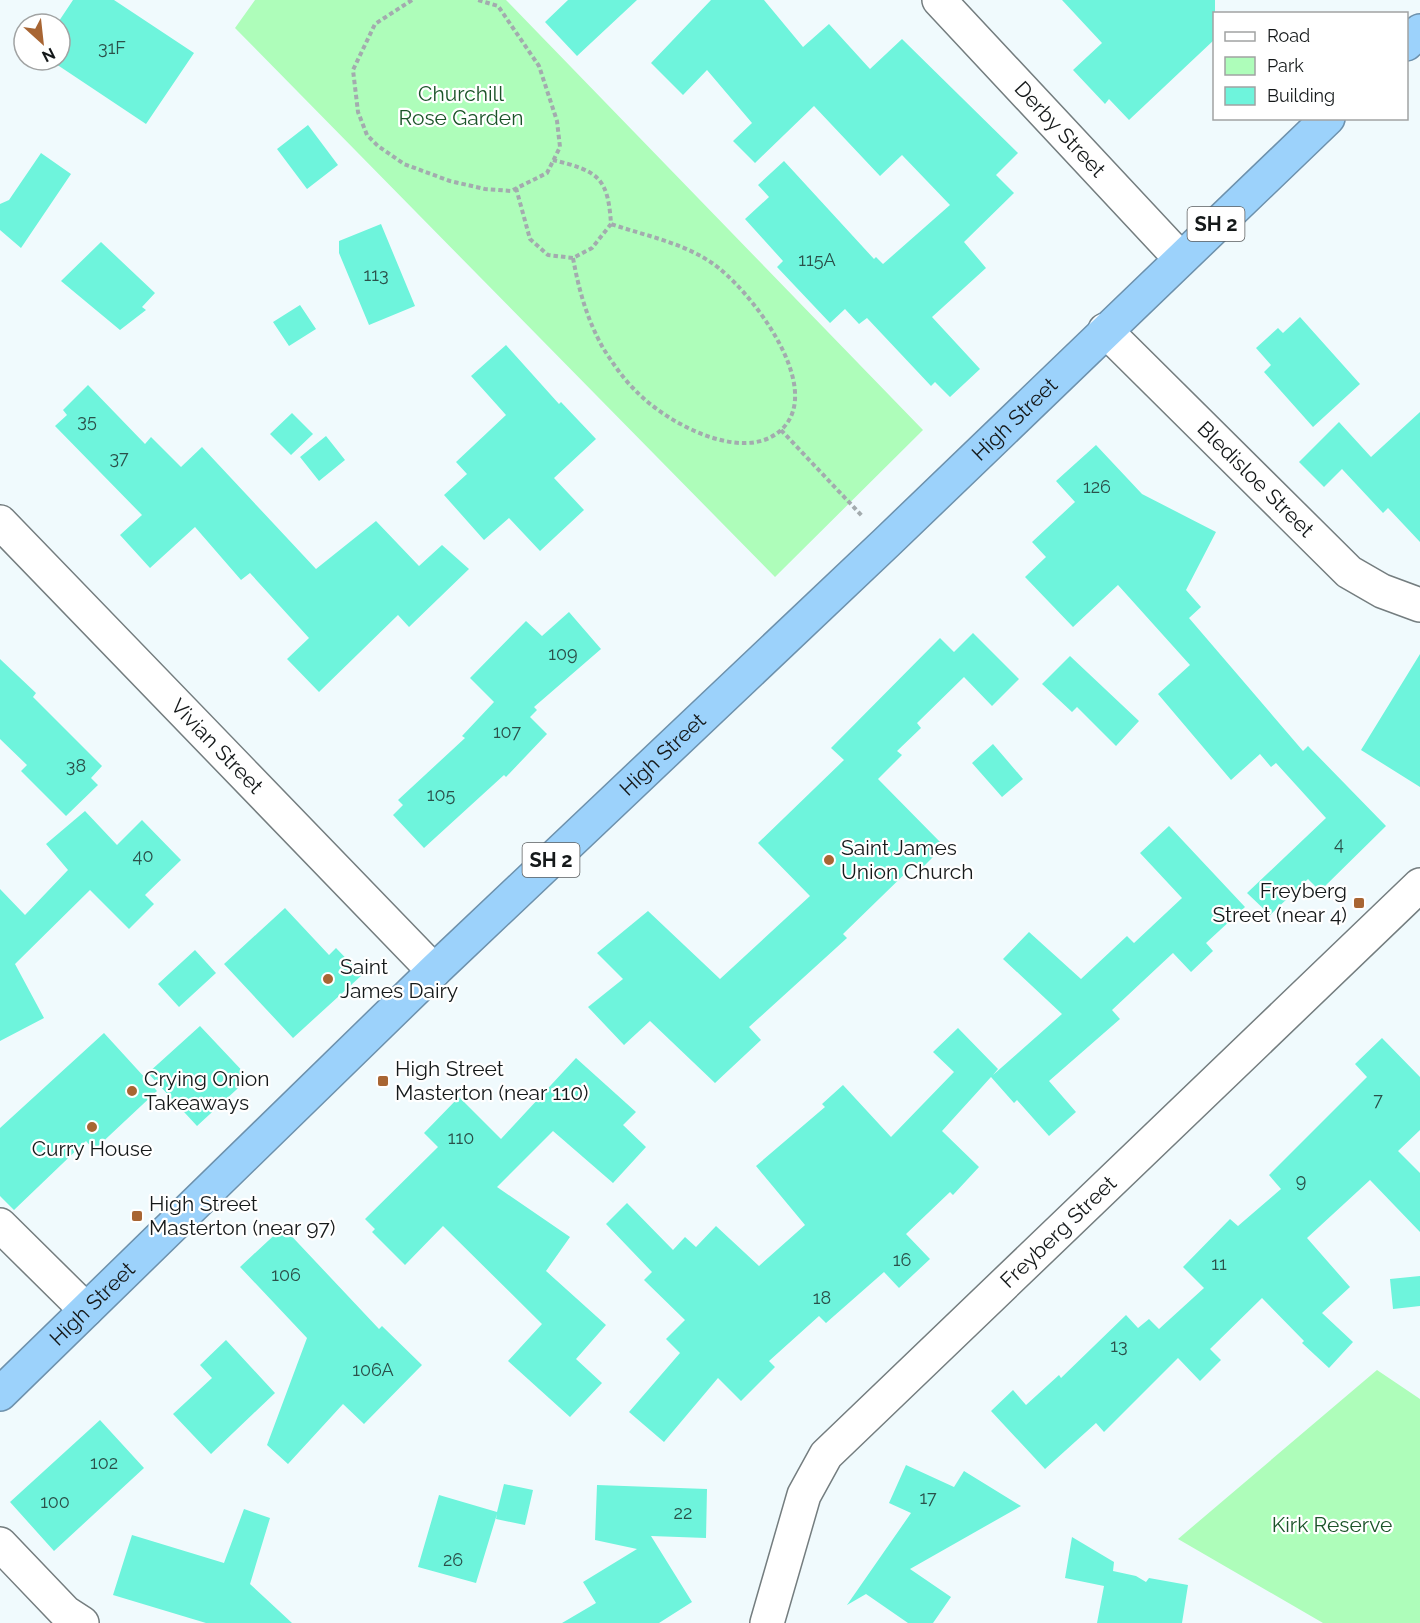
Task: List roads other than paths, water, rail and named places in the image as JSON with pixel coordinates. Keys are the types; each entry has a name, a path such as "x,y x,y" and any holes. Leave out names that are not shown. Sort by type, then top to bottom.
{"highway":[{"path":"1408,43 1420,31"},
{"name":"High Street","path":"0,1394 434,970 887,542 1326,120"}],"street":[{"name":"Derby Street","path":"939,0 1180,258"},
{"name":"Bledisloe Street","path":"1105,330 1349,572 1382,591 1420,605"},
{"name":"Vivian Street","path":"0,522 434,970"},
{"name":"Freyberg Street","path":"767,1623 804,1494 826,1455 1420,885"},
{"path":"0,1225 86,1310"},
{"path":"0,1544 65,1612 82,1623"}],"place":[{"name":"Saint James Union Church","path":"829,860"},
{"name":"Freyberg Street (near 4)","path":"1359,903"},
{"name":"Saint James Dairy","path":"328,979"},
{"name":"High Street Masterton (near 110)","path":"383,1081"},
{"name":"Crying Onion Takeaways","path":"132,1091"},
{"name":"Curry House","path":"92,1127"},
{"name":"High Street Masterton (near 97)","path":"137,1216"}],"park label":[{"name":"Churchill Rose Garden","path":"461,106"},
{"name":"Kirk Reserve","path":"1332,1525"}]}
